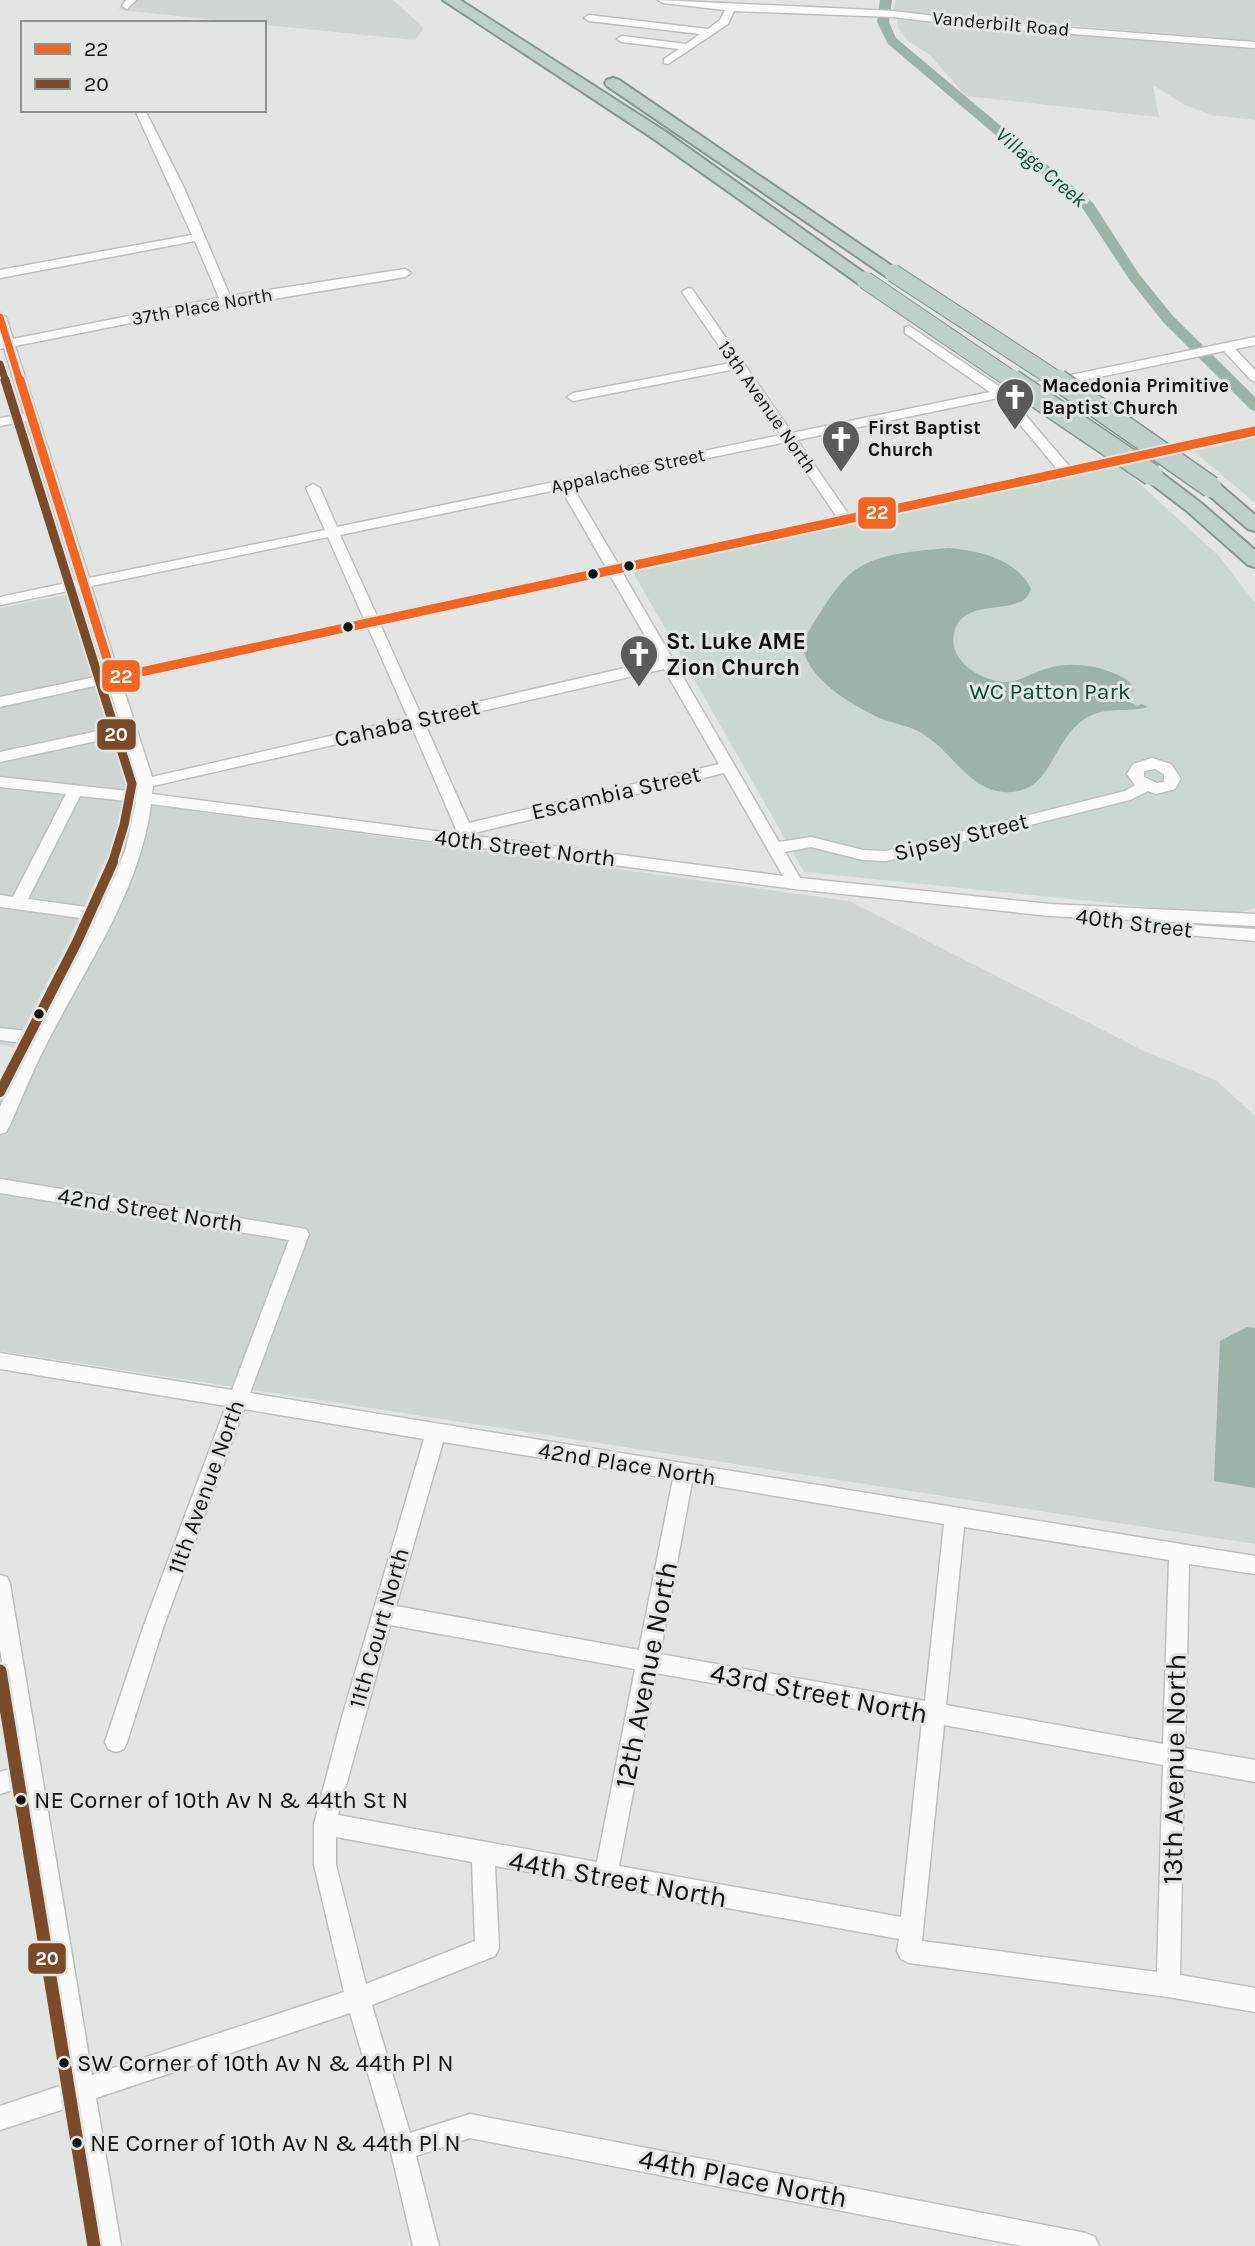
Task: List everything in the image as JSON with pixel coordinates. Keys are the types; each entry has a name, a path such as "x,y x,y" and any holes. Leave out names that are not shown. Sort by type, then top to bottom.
{"highway":[{"path":"450,0 519,41 655,132 1152,475 1194,507 1255,561"},
{"path":"599,74 674,122 893,273 1079,394 1210,487 1255,525"}],"street":[{"name":"Vanderbilt Road","path":"663,0 732,8 893,14 968,23 1255,44"},
{"path":"667,61 724,22 732,8"},
{"path":"589,18 710,32"},
{"path":"622,39 689,47"},
{"path":"141,112 200,237 226,300"},
{"path":"0,274 200,237"},
{"name":"37th Place North","path":"4,344 226,300 239,301 405,273"},
{"name":"13th Avenue North","path":"688,292 846,520"},
{"path":"0,317 4,344 31,416 146,790 136,839 104,915 78,974 40,1040 0,1127"},
{"path":"909,330 1001,394 1066,472"},
{"name":"Appalachee Street","path":"0,601 1255,341"},
{"path":"1224,348 1255,377"},
{"path":"573,397 738,365"},
{"path":"0,422 31,416"},
{"path":"0,702 1255,431"},
{"path":"565,485 795,883"},
{"path":"313,488 467,836"},
{"name":"Cahaba Street","path":"146,790 416,721 668,663"},
{"path":"0,757 129,729"},
{"name":"Escambia Street","path":"467,836 728,767"},
{"name":"40th Street North","path":"0,782 75,791 146,790 795,883 1050,910"},
{"name":"Sipsey Street","path":"775,848 811,842 863,855 886,856 1129,795 1145,786"},
{"path":"18,904 75,791"},
{"path":"0,901 104,915"},
{"name":"40th Street","path":"1050,910 1080,909 1211,921 1255,920"},
{"name":"40th Street","path":"1050,910 1078,918 1225,934 1255,934"},
{"path":"0,1034 40,1040"},
{"name":"42nd Street North","path":"0,1186 300,1234"},
{"name":"11th Avenue North","path":"116,1742 155,1625 300,1234"},
{"name":"42nd Place North","path":"0,1361 1255,1565"},
{"name":"11th Court North","path":"325,1825 436,1432"},
{"name":"12th Avenue North","path":"606,1876 684,1473"},
{"path":"910,1941 955,1516"},
{"name":"13th Avenue North","path":"1168,1985 1179,1553"},
{"path":"0,1584 108,2246"},
{"name":"43rd Street North","path":"383,1614 1255,1771"},
{"path":"0,1783 30,1773"},
{"path":"325,1825 325,1864 358,1999 426,2246"},
{"name":"44th Street North","path":"325,1825 606,1876 910,1941 1255,2000"},
{"path":"0,2118 358,1999 487,1948 483,1855"},
{"name":"44th Place North","path":"401,2148 470,2126 1086,2246"}],"shaded area":[{"path":"125,0 393,0 424,28 415,40 266,25 266,21 228,21 119,10"},
{"path":"896,0 1255,0 1255,41 893,11"},
{"path":"897,18 1255,48 1255,120 1211,115 1185,105 1153,85 1159,117 966,96 930,55 908,41 898,27"},
{"path":"949,548 996,558 1017,570 1031,589 1026,598 1017,603 980,610 968,614 959,622 954,634 954,644 956,653 969,668 988,678 1007,682 1060,665 1098,668 1127,680 1134,691 1128,693 1126,700 1137,706 1142,704 1148,707 1101,712 1086,718 1067,737 1039,779 1030,787 1019,791 1003,792 989,789 977,782 923,734 870,713 844,698 819,678 810,666 803,641 837,588 850,574 884,557"},
{"path":"70,594 137,803 849,901 1142,1050 1217,1081 1255,1116 1255,1544 0,1351 0,1099 23,1049 0,1045 0,608"},
{"path":"1247,1327 1255,1328 1255,1488 1214,1481 1220,1341"}],"green space":[{"path":"1255,436 1255,503 1192,450"},
{"name":"WC Patton Park","path":"1118,464 1219,556 1255,603 1255,908 1229,915 804,872 633,572"}],"waterway":[{"name":"Village Creek","path":"886,0 883,22 892,41 1088,206 1134,276 1168,319 1255,406"}],"transit line":[{"name":"22","path":"0,317 113,678 1255,431"},
{"name":"20","path":"0,364 132,784 124,825 96,904 0,1092"},
{"name":"20","path":"0,1671 94,2246"}],"place":[{"name":"Macedonia Primitive Baptist Church","path":"1015,431"},
{"name":"First Baptist Church","path":"841,473"},
{"name":"St. Luke AME Zion Church","path":"639,688"},
{"name":"NE Corner of 10th Av N & 44th St N","path":"21,1800"},
{"name":"SW Corner of 10th Av N & 44th Pl N","path":"64,2063"},
{"name":"NE Corner of 10th Av N & 44th Pl N","path":"77,2143"}]}
